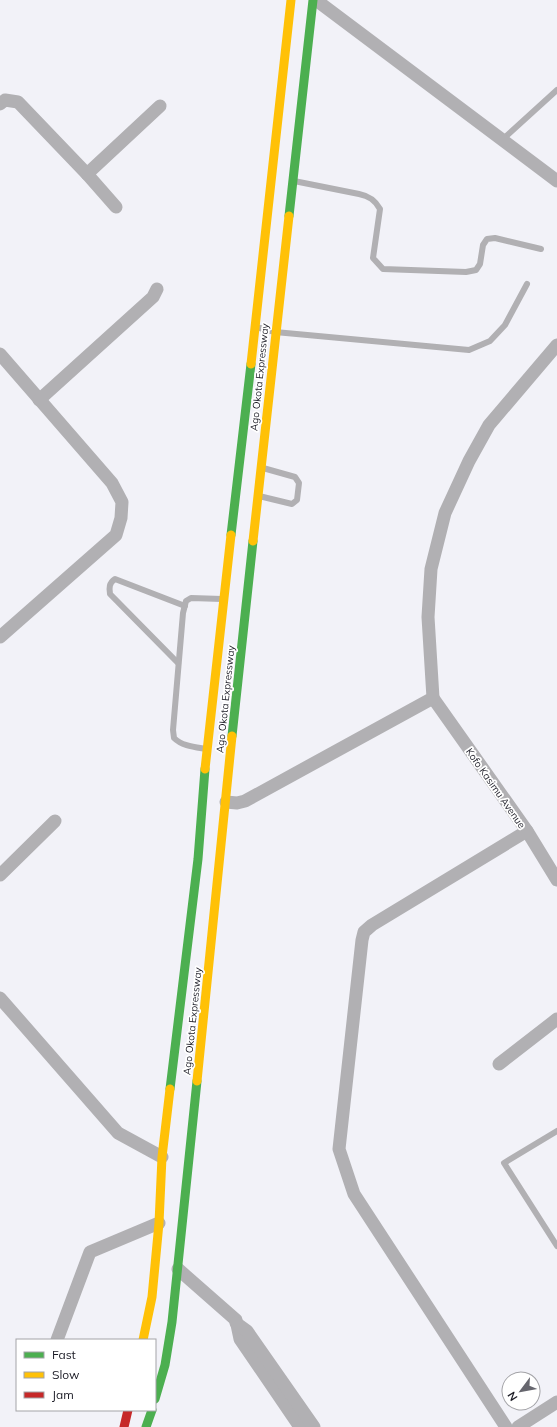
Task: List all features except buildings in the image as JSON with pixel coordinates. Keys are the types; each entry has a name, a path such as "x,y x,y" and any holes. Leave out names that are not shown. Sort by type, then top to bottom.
{"main road":[{"name":"Ago Okota Expressway","path":"143,1339 152,1297 159,1223 162,1157 198,859 207,749 223,599 291,0"},
{"name":"Ago Okota Expressway","path":"156,1396 165,1364 178,1269 260,467 314,0"},
{"path":"124,1427 128,1411"},
{"path":"146,1427 152,1411"}],"street":[{"path":"314,0 557,181"},
{"path":"0,104 5,100 18,102 87,174 116,207"},
{"path":"87,174 160,106"},
{"path":"39,400 153,298 157,288"},
{"path":"226,802 237,803 245,801 433,698 428,617 431,569 445,513 469,461 488,425 557,345"},
{"path":"0,354 112,483 122,502 121,518 116,536 0,636"},
{"name":"Kofo Kasimu Avenue","path":"433,698 527,831 557,880"},
{"path":"0,875 56,821"},
{"path":"506,1427 354,1194 339,1149 364,932 372,925 527,831"},
{"path":"0,998 118,1133 162,1157"},
{"path":"499,1064 557,1019"},
{"path":"57,1339 90,1252 159,1223"},
{"path":"178,1269 236,1320 240,1339 300,1427"},
{"path":"236,1323 247,1331 314,1427"},
{"path":"518,1427 557,1402"}],"lane":[{"path":"502,140 557,90"},
{"path":"292,181 369,196 377,203 380,209 373,258 383,269 466,272 476,270 480,264 483,245 487,239 494,238 542,249"},
{"path":"254,326 275,332 469,350 490,341 505,325 527,284"},
{"path":"257,496 292,504 297,500 299,483 295,477 260,467"},
{"path":"178,663 110,594 110,583 115,579 184,606"},
{"path":"207,749 193,747 178,742 174,738 173,730 178,663 184,606 186,601 190,598 223,599"},
{"path":"557,1131 504,1163 557,1246"}],"traffic: fast":[{"path":"289,216 313,0"},
{"path":"231,535 251,364"},
{"path":"232,736 253,541"},
{"path":"170,1089 198,859 205,769"},
{"path":"156,1396 165,1365 172,1322 197,1081"},
{"path":"146,1427 152,1411"}],"traffic: slow":[{"path":"251,364 291,0"},
{"path":"253,541 289,216"},
{"path":"205,769 231,535"},
{"path":"197,1081 232,736"},
{"path":"143,1339 152,1297 159,1223 162,1157 170,1089"}],"traffic: jam":[{"path":"124,1427 128,1411"}]}
